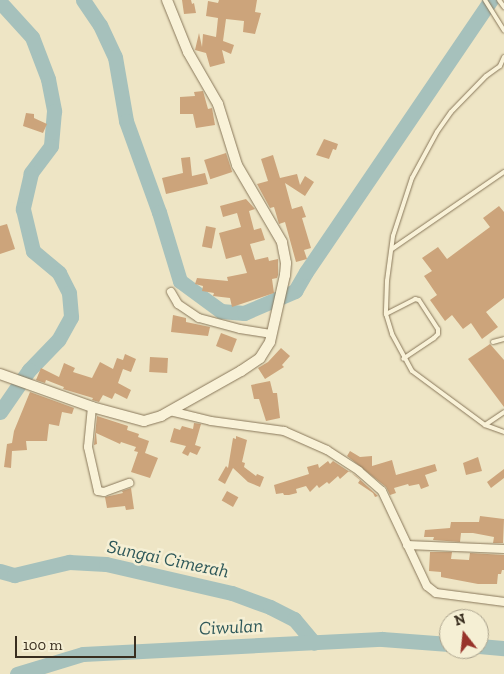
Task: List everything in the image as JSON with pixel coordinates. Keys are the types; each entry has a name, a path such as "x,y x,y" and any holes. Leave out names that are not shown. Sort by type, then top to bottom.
{"main road":[{"path":"0,374 92,407 144,421 170,411 252,364 266,349 286,263 282,242 237,165 218,104 188,52 167,0"}],"street":[{"path":"171,292 178,304 199,318 240,329 272,329"},
{"path":"92,407 88,447 98,491 104,492 129,483"},
{"path":"170,411 210,421 284,431 327,450 360,471 382,491 421,577 427,586 436,592 504,602"},
{"path":"407,545 504,549"}],"lane":[{"path":"485,0 504,31"},
{"path":"499,0 504,6"},
{"path":"504,58 500,66 486,76 451,112 437,132 412,178 393,236 387,281 386,314 404,359 412,371 433,389 485,426 504,432"},
{"path":"392,249 504,172"},
{"path":"386,314 415,299 419,300 438,329 438,334 434,338 404,359"},
{"path":"493,342 504,339"},
{"path":"485,426 504,412"}],"building":[{"path":"182,0 191,0 192,4 194,3 196,13 184,14"},
{"path":"219,0 257,0 255,12 261,13 255,34 243,32 244,21 226,19 223,41 234,45 231,54 222,50 225,63 210,67 206,53 195,50 199,33 202,47 203,34 216,37 218,18 206,16 208,1 218,3"},
{"path":"203,91 208,109 212,108 215,125 196,128 193,114 180,114 180,97 195,96 194,92"},
{"path":"26,113 34,114 34,118 47,124 43,133 23,126"},
{"path":"324,139 338,144 336,150 333,149 329,159 316,155"},
{"path":"226,153 232,172 210,179 204,160"},
{"path":"273,155 280,178 297,174 300,185 305,176 314,182 305,196 285,183 292,209 302,206 306,217 302,218 311,248 304,250 307,259 296,262 285,222 279,224 274,207 270,208 257,184 268,181 261,159"},
{"path":"190,157 192,176 205,173 208,184 166,194 162,178 183,173 181,158"},
{"path":"246,199 255,209 249,211 254,230 261,228 265,240 250,244 255,260 268,257 269,261 278,259 278,275 277,278 272,279 274,293 232,307 230,298 213,296 214,293 202,291 203,286 195,284 197,278 228,281 227,277 247,273 241,255 226,259 219,233 241,227 237,213 223,217 220,206"},
{"path":"499,206 504,212 504,298 486,312 498,327 482,339 471,323 463,329 452,315 445,321 430,300 437,295 424,276 432,271 422,258 438,247 447,259 490,227 483,218"},
{"path":"7,224 15,249 0,254 0,226"},
{"path":"206,226 216,228 212,249 202,247"},
{"path":"173,315 186,318 186,322 210,327 208,336 171,332"},
{"path":"221,333 237,339 232,352 216,346"},
{"path":"490,344 504,360 504,407 468,359"},
{"path":"281,348 290,356 282,365 284,367 265,379 258,368 268,362"},
{"path":"125,354 136,359 131,372 123,369 118,383 131,390 127,399 115,393 112,399 103,395 99,402 92,400 93,398 63,389 64,387 46,380 45,383 36,380 41,368 59,377 64,363 75,368 73,372 92,378 100,362 113,369 117,358 123,360"},
{"path":"150,357 168,358 167,373 149,372"},
{"path":"270,381 273,393 277,393 280,418 266,421 259,399 254,399 251,385"},
{"path":"30,392 74,408 72,414 62,412 59,426 49,424 47,441 26,441 27,450 12,451 11,468 4,467 7,444 12,443 14,431"},
{"path":"97,416 128,426 127,430 139,434 138,437 149,441 145,453 158,458 150,478 131,472 138,452 134,451 136,447 121,442 120,444 96,433 97,444 94,445"},
{"path":"194,423 201,424 195,445 201,447 197,455 190,452 188,456 182,453 186,446 170,442 174,428 180,430 182,426 193,429"},
{"path":"236,436 247,440 242,462 245,463 244,467 256,476 257,474 264,477 260,487 248,482 233,468 225,484 218,480 226,466 228,468 233,438 236,439"},
{"path":"350,451 360,457 372,456 372,466 392,460 396,475 435,464 437,471 425,475 429,486 421,489 419,484 409,486 408,484 394,488 396,493 390,495 386,487 347,456"},
{"path":"478,457 482,471 466,475 463,463"},
{"path":"328,461 330,464 333,461 349,471 340,479 338,476 329,484 327,482 319,488 317,485 310,492 306,486 296,489 297,493 289,495 284,495 283,493 276,494 274,485 309,474 307,467 318,464 319,468"},
{"path":"504,469 504,478 491,488 487,482"},
{"path":"352,473 356,476 378,496 375,497 373,493 358,483 360,480"},
{"path":"131,488 134,509 126,510 125,506 107,508 105,497 123,493 122,491"},
{"path":"227,491 238,497 233,507 222,501"},
{"path":"480,516 504,519 503,543 493,543 494,537 473,533 461,533 460,542 433,540 434,537 424,537 425,530 450,528 451,522 479,522"},
{"path":"430,552 452,552 451,559 469,560 470,553 504,555 504,570 502,570 501,574 498,574 497,584 478,584 441,577 441,572 429,571"}],"waterway":[{"path":"83,0 100,25 115,57 126,121 159,212 180,281 221,311 244,313 295,291 491,0"},
{"name":"Sungai Cimerah","path":"0,2 32,37 48,79 54,111 51,146 31,173 23,209 33,251 59,273 69,293 71,317 58,340 29,370 0,412"},
{"name":"Sungai Cimerah","path":"0,571 14,575 69,562 106,564 232,593 270,607 294,619 314,643"},
{"name":"Ciwulan","path":"17,674 83,654 382,639 439,643"},
{"name":"Ciwulan","path":"489,647 504,648"}]}
